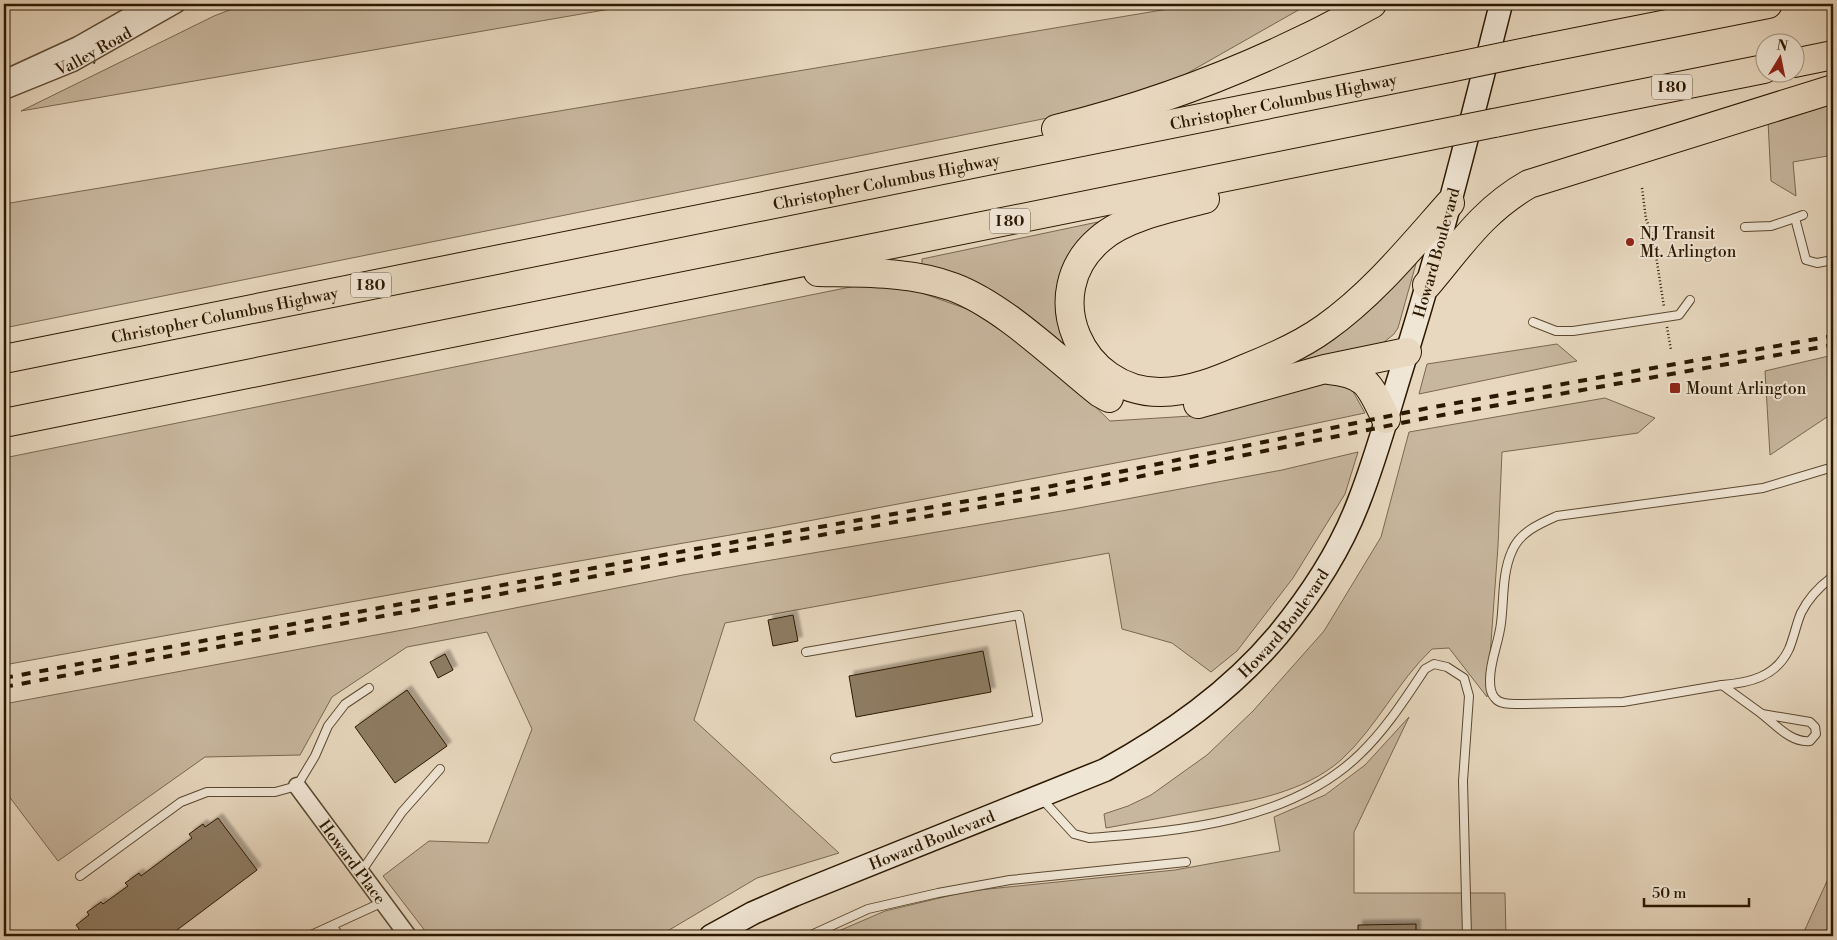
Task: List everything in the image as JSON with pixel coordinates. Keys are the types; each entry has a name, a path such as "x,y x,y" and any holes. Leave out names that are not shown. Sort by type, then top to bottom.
{"highway":[{"path":"1025,153 1042,133 1099,118 1202,83 1306,39 1372,4"},
{"name":"Christopher Columbus Highway","path":"4,359 1768,4"},
{"path":"1804,61 1833,55"},
{"name":"I 80","path":"4,423 1754,71"},
{"path":"1427,285 1484,216 1504,199 1529,184 1833,89"},
{"path":"1258,171 1233,192 1151,214 1116,228 1100,238 1080,261 1070,290 1070,312 1073,326 1079,343 1087,356 1108,378 1134,389 1172,391 1224,378 1282,354 1324,329 1363,297 1450,203"},
{"path":"762,272 897,275 952,286 979,298 1003,314 1100,393 1120,403 1138,407 1156,409 1192,406 1325,369 1407,352"},
{"path":"1325,369 1350,372 1358,376 1370,388 1386,419"}],"main road":[{"name":"Howard Boulevard","path":"710,936 794,894 1105,770 1151,744 1226,689 1272,642 1314,586 1334,552 1359,502 1427,285 1501,4"}],"street":[{"name":"Valley Road","path":"9,83 150,4"},
{"name":"Valley Road","path":"9,83 73,63 177,4"},
{"name":"Howard Place","path":"297,786 408,936"}],"lane":[{"path":"1745,227 1771,226 1799,217 1806,260 1817,263 1833,260"},
{"path":"1532,322 1556,331 1572,331 1679,315 1690,300"},
{"path":"1831,578 1812,596 1802,612 1788,651 1776,668 1764,676 1744,683 1623,702 1506,704 1495,699 1490,689 1490,672 1501,623 1507,567 1512,550 1523,535 1537,525 1557,516 1763,488 1833,467"},
{"path":"806,652 1019,614 1038,720 835,758"},
{"path":"1040,796 1074,834 1089,838 1228,821 1266,809 1302,795 1331,778 1359,756 1385,729 1425,669 1434,664 1447,666 1464,678 1469,696 1464,781 1467,936"},
{"path":"1722,685 1790,737 1802,742 1810,741 1816,734 1815,727 1810,722 1762,714"},
{"path":"80,876 181,802 206,792 275,792 297,786 315,756 328,726 345,704 369,688"},
{"path":"361,872 402,812 440,769"},
{"path":"808,936 868,909 938,893 1010,880 1186,862"},
{"path":"309,936 383,902"},
{"path":"332,926 340,936"}],"path":[{"path":"1642,188 1646,219 1653,236 1671,350"}],"shaded area":[{"path":"245,4 639,4 21,111 214,16"},
{"path":"1198,4 1309,4 1142,99 4,328 4,204"},
{"path":"1833,102 1833,155 1793,162 1796,196 1771,181 1768,121"},
{"path":"1112,219 1092,237 1071,342 1179,398 1417,260 1398,328 1383,343 1197,396 1162,402 922,266 922,259"},
{"path":"885,280 970,310 1051,364 1110,421 1191,416 1331,382 1351,388 1365,413 1232,441 771,528 521,571 4,665 4,458"},
{"path":"1557,344 1577,361 1419,394 1427,364"},
{"path":"1833,355 1833,413 1770,455 1765,371"},
{"path":"1605,398 1655,418 1638,433 1502,452 1498,546 1487,697 1449,648 1432,649 1408,676 1354,747 1341,760 1310,780 1293,788 1258,799 1106,828 1104,814 1128,806 1151,795 1207,755 1253,711 1324,631 1381,537 1409,432"},
{"path":"1358,452 1345,494 1293,578 1237,651 1211,672 1172,643 1122,629 1109,553 725,623 694,720 839,853 757,878 659,936 429,936 383,876 429,841 488,843 532,729 487,632 407,647 332,697 300,755 205,757 58,861 8,795 4,796 4,704 408,629 683,575 1073,509 1282,470"},
{"path":"1409,717 1354,832 1354,893 1505,893 1506,936 827,936 885,911 969,891 1175,870 1280,851 1274,817 1325,795 1365,765"},
{"path":"1833,868 1833,936 1802,936"}],"building":[{"path":"793,615 798,641 773,646 768,620"},
{"path":"983,651 991,692 856,717 849,676"},
{"path":"445,654 453,670 438,678 430,662"},
{"path":"407,690 447,746 395,783 355,727"},
{"path":"218,818 257,870 169,936 84,936 76,925 89,915 87,912 101,902 103,904 128,886 125,883 139,873 141,876 192,838 189,834 203,824 205,827"},
{"path":"1416,924 1416,936 1358,936 1358,925"}],"railway":[{"path":"4,678 712,546 1052,486 1428,408 1833,336"},
{"path":"4,687 714,554 1054,494 1426,418 1833,345"}],"place":[{"name":"NJ Transit Mt. Arlington","path":"1630,242"},
{"name":"Mount Arlington","path":"1675,388"}]}
